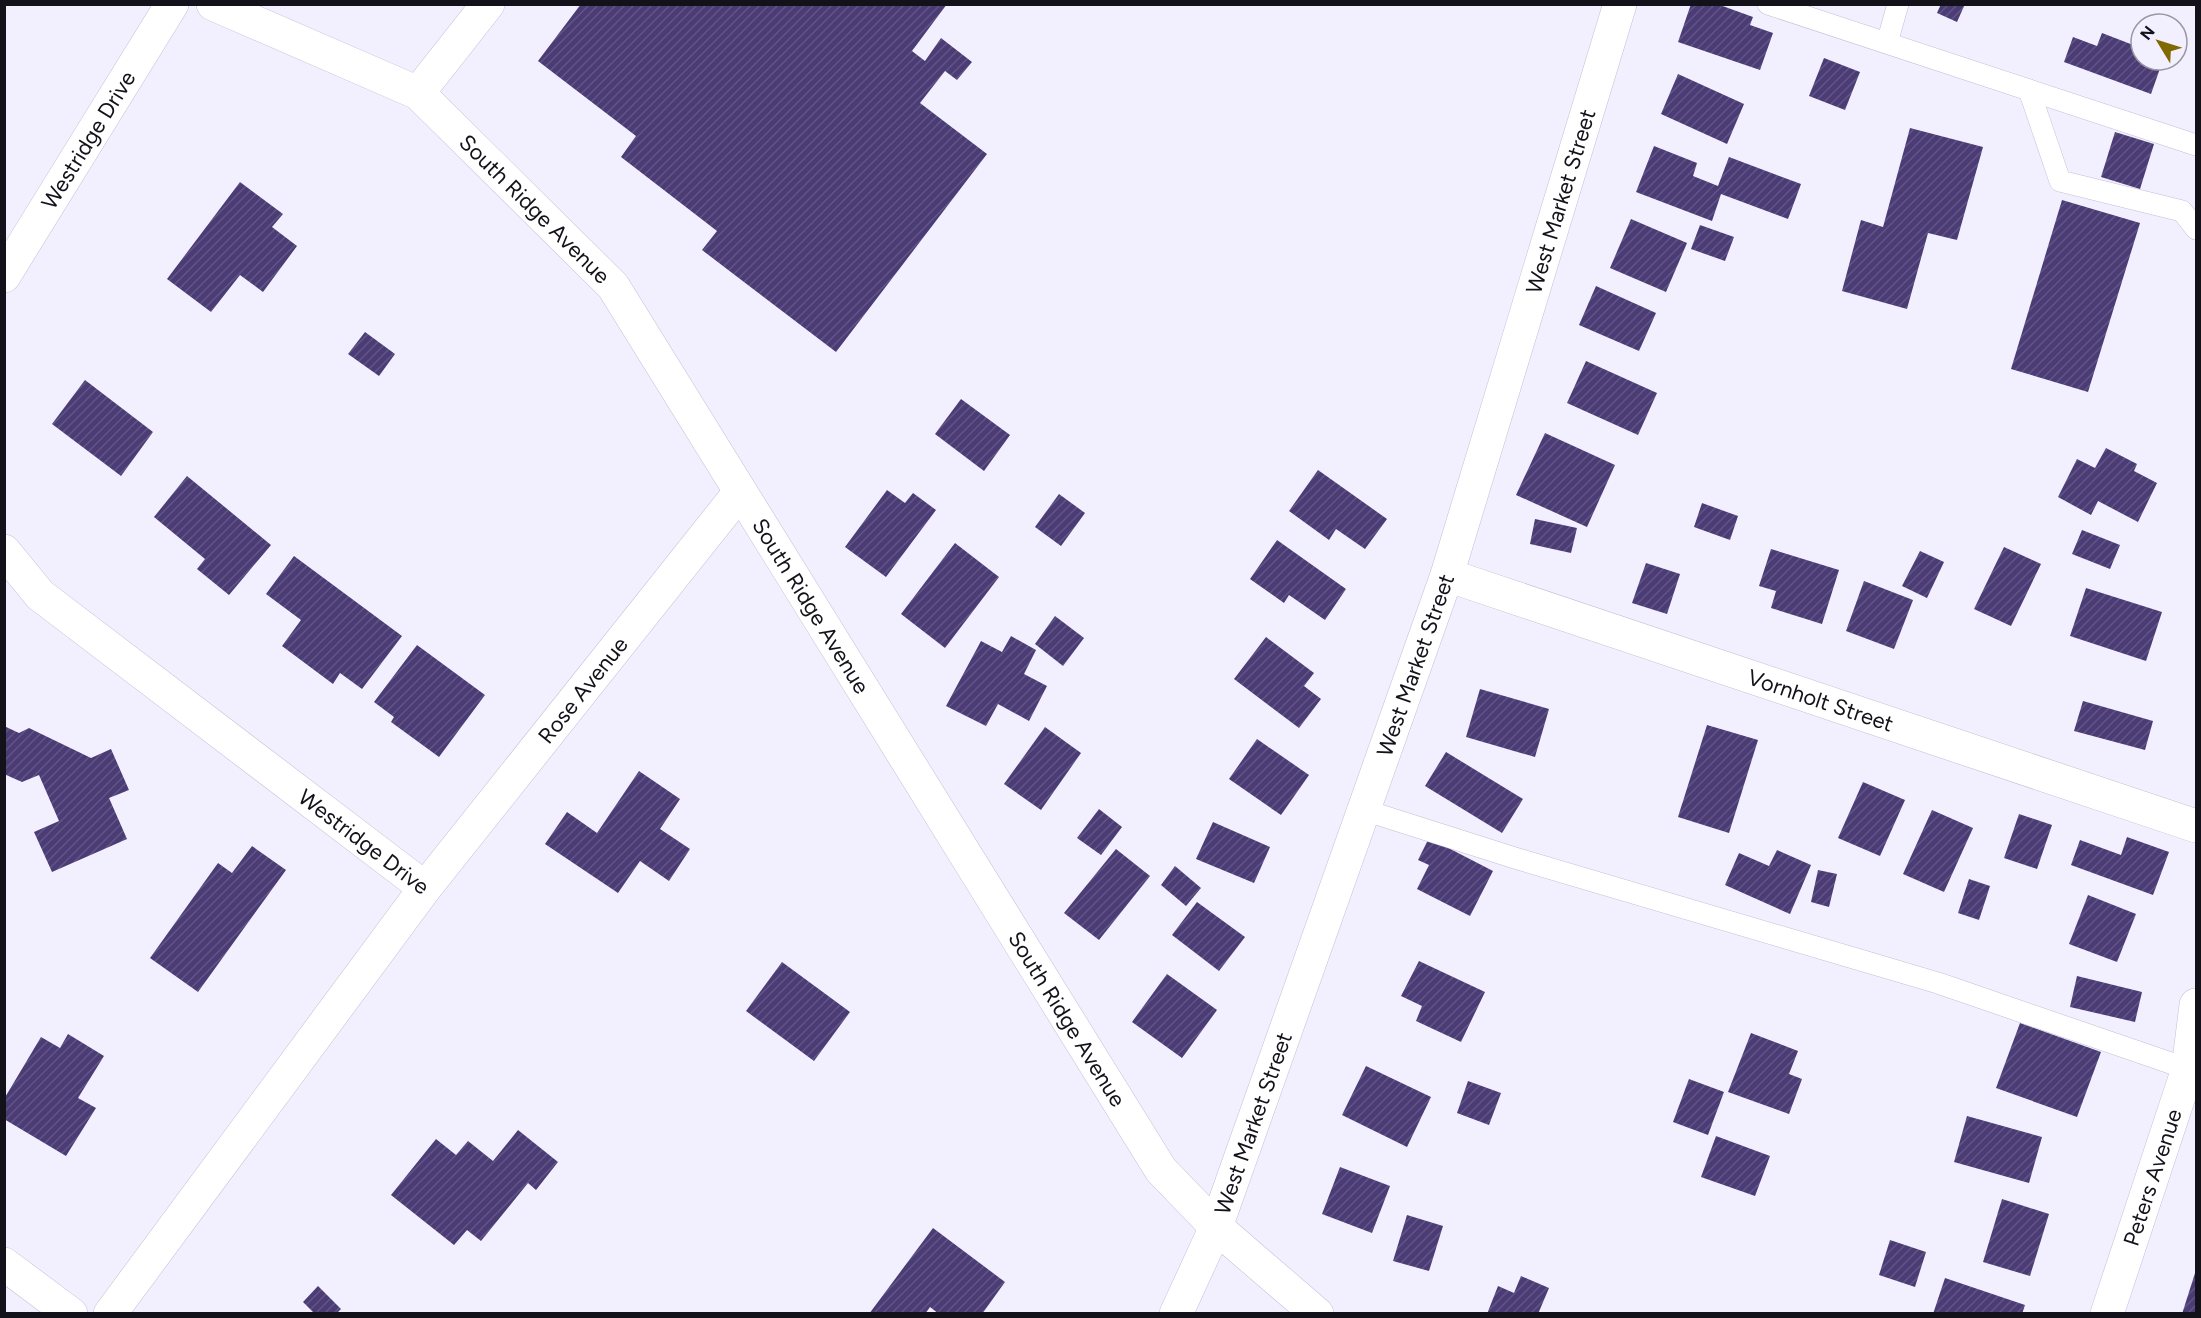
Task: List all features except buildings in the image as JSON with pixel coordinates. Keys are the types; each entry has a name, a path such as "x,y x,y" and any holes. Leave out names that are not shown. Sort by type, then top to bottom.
{"street":[{"name":"Westridge Drive","path":"4,276 172,4"},
{"name":"South Ridge Avenue","path":"213,4 418,93 613,286 1161,1170 1216,1227 1317,1314"},
{"path":"418,93 488,4"},
{"name":"West Market Street","path":"1176,1314 1216,1227 1447,575 1620,4"},
{"name":"Rose Avenue","path":"425,888 740,492"},
{"name":"Westridge Drive","path":"4,550 40,595 425,888 110,1314"},
{"name":"Vornholt Street","path":"1447,575 2196,826"},
{"name":"Peters Avenue","path":"2107,1314 2188,1069 2196,1005"},
{"path":"4,1264 71,1314"}],"lane":[{"path":"1768,4 2196,145"},
{"path":"1887,43 1898,4"},
{"path":"2029,90 2061,181 2182,211 2196,229"},
{"path":"1364,810 1530,863 1938,983 2188,1069"}]}
